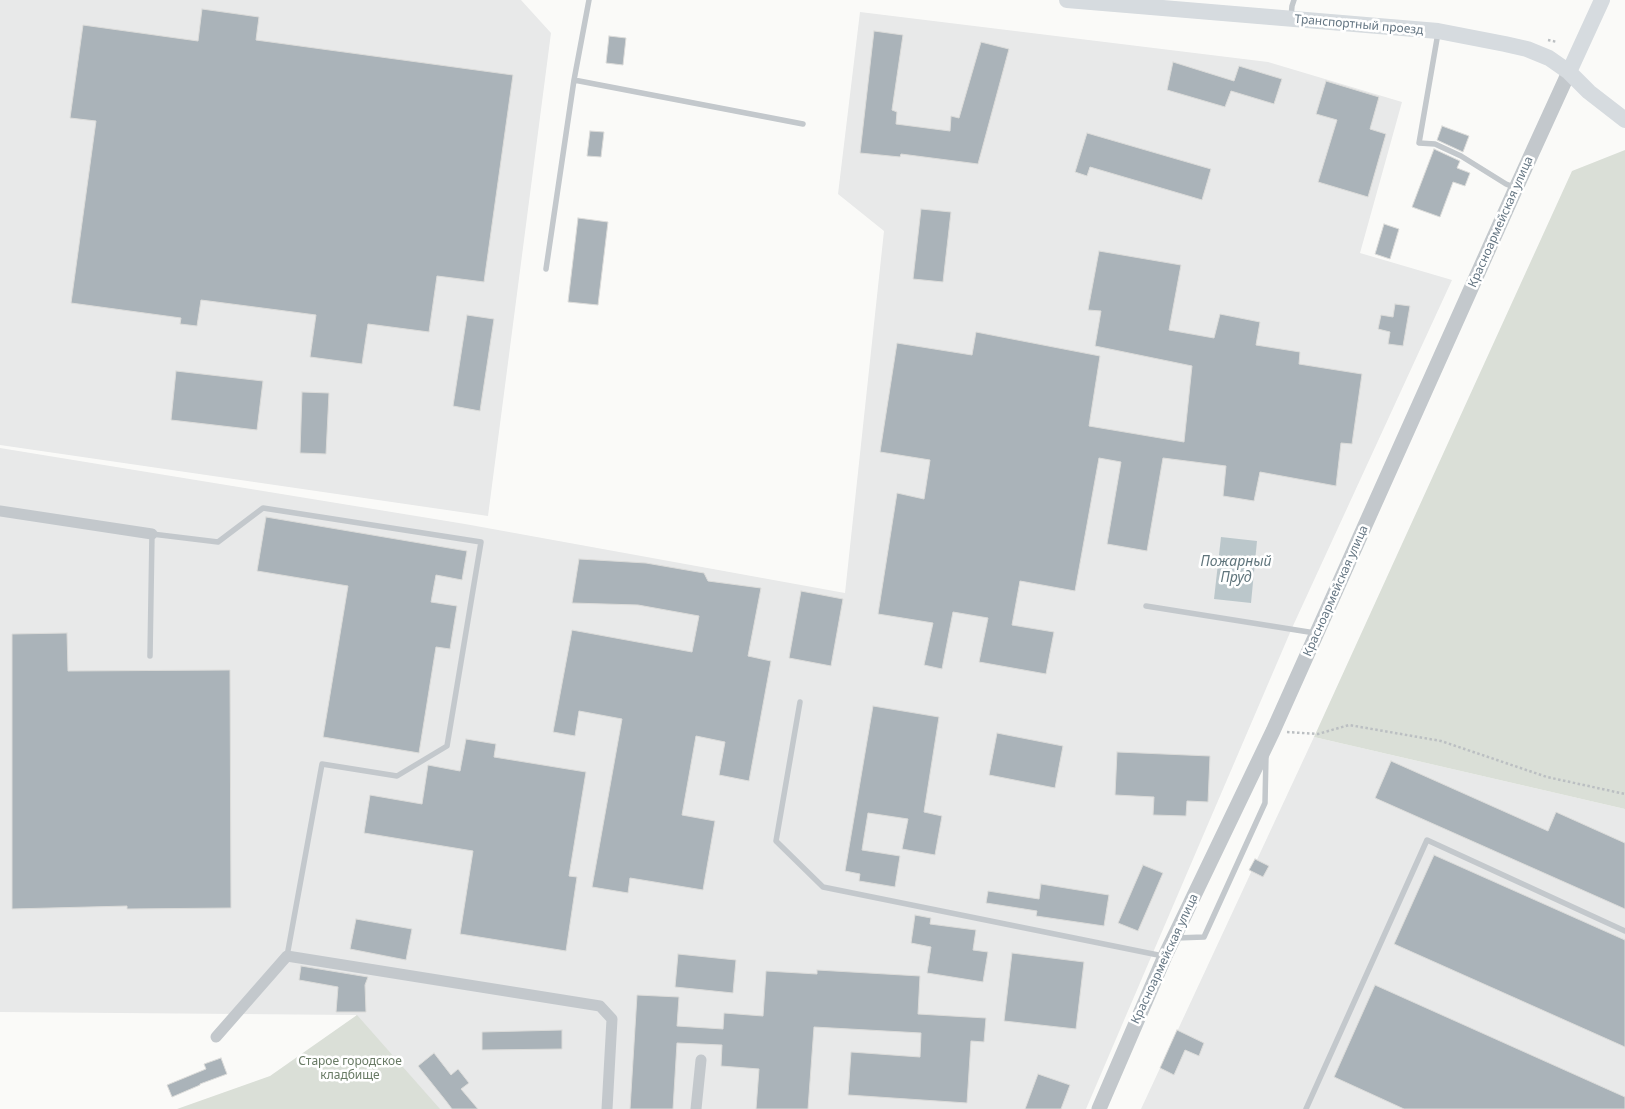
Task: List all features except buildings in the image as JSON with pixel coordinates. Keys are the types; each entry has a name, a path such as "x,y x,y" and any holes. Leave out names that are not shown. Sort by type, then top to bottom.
{"main road":[{"name":"Транспортный проезд","path":"1068,0 1292,6 1438,31 1527,49 1549,58 1569,72 1589,92 1625,120"},
{"path":"1569,72 1602,0"}],"street":[{"name":"Красноармейская улица","path":"1099,1109 1173,938 1274,731 1569,72"},
{"path":"0,511 152,534"},
{"path":"216,1037 287,956 600,1006 612,1019 607,1109"},
{"path":"696,1109 701,1060"}],"lane":[{"path":"546,269 574,80 589,0"},
{"path":"1438,31 1418,143 1435,144 1444,148 1516,188"},
{"path":"574,80 803,124"},
{"path":"150,656 152,534 218,542 263,508 481,542 446,746 396,776 322,764 287,956"},
{"path":"1146,606 1317,633"},
{"path":"800,702 776,841 823,887 1165,956"},
{"path":"1173,938 1204,937 1265,804 1266,746"},
{"path":"1306,1109 1427,840 1625,931"}],"path":[{"path":"1274,731 1318,734 1349,726 1441,740 1548,777 1625,794"}],"shaded area":[{"path":"0,0 521,0 551,33 488,516 0,445"},
{"path":"860,12 1268,62 1402,102 1360,253 1452,280 1292,628 1086,1109 436,1109 359,1025 356,1015 0,1012 0,448 465,524 845,593 884,231 838,194"},
{"path":"1314,737 1625,809 1625,1109 1141,1109"}],"green space":[{"path":"1625,150 1625,809 1314,737 1572,171"},
{"name":"Старое городское кладбище","path":"357,1015 440,1109 177,1109 270,1076"}],"water":[{"name":"Пожарный Пруд","path":"1221,537 1257,541 1251,603 1214,599"}]}
